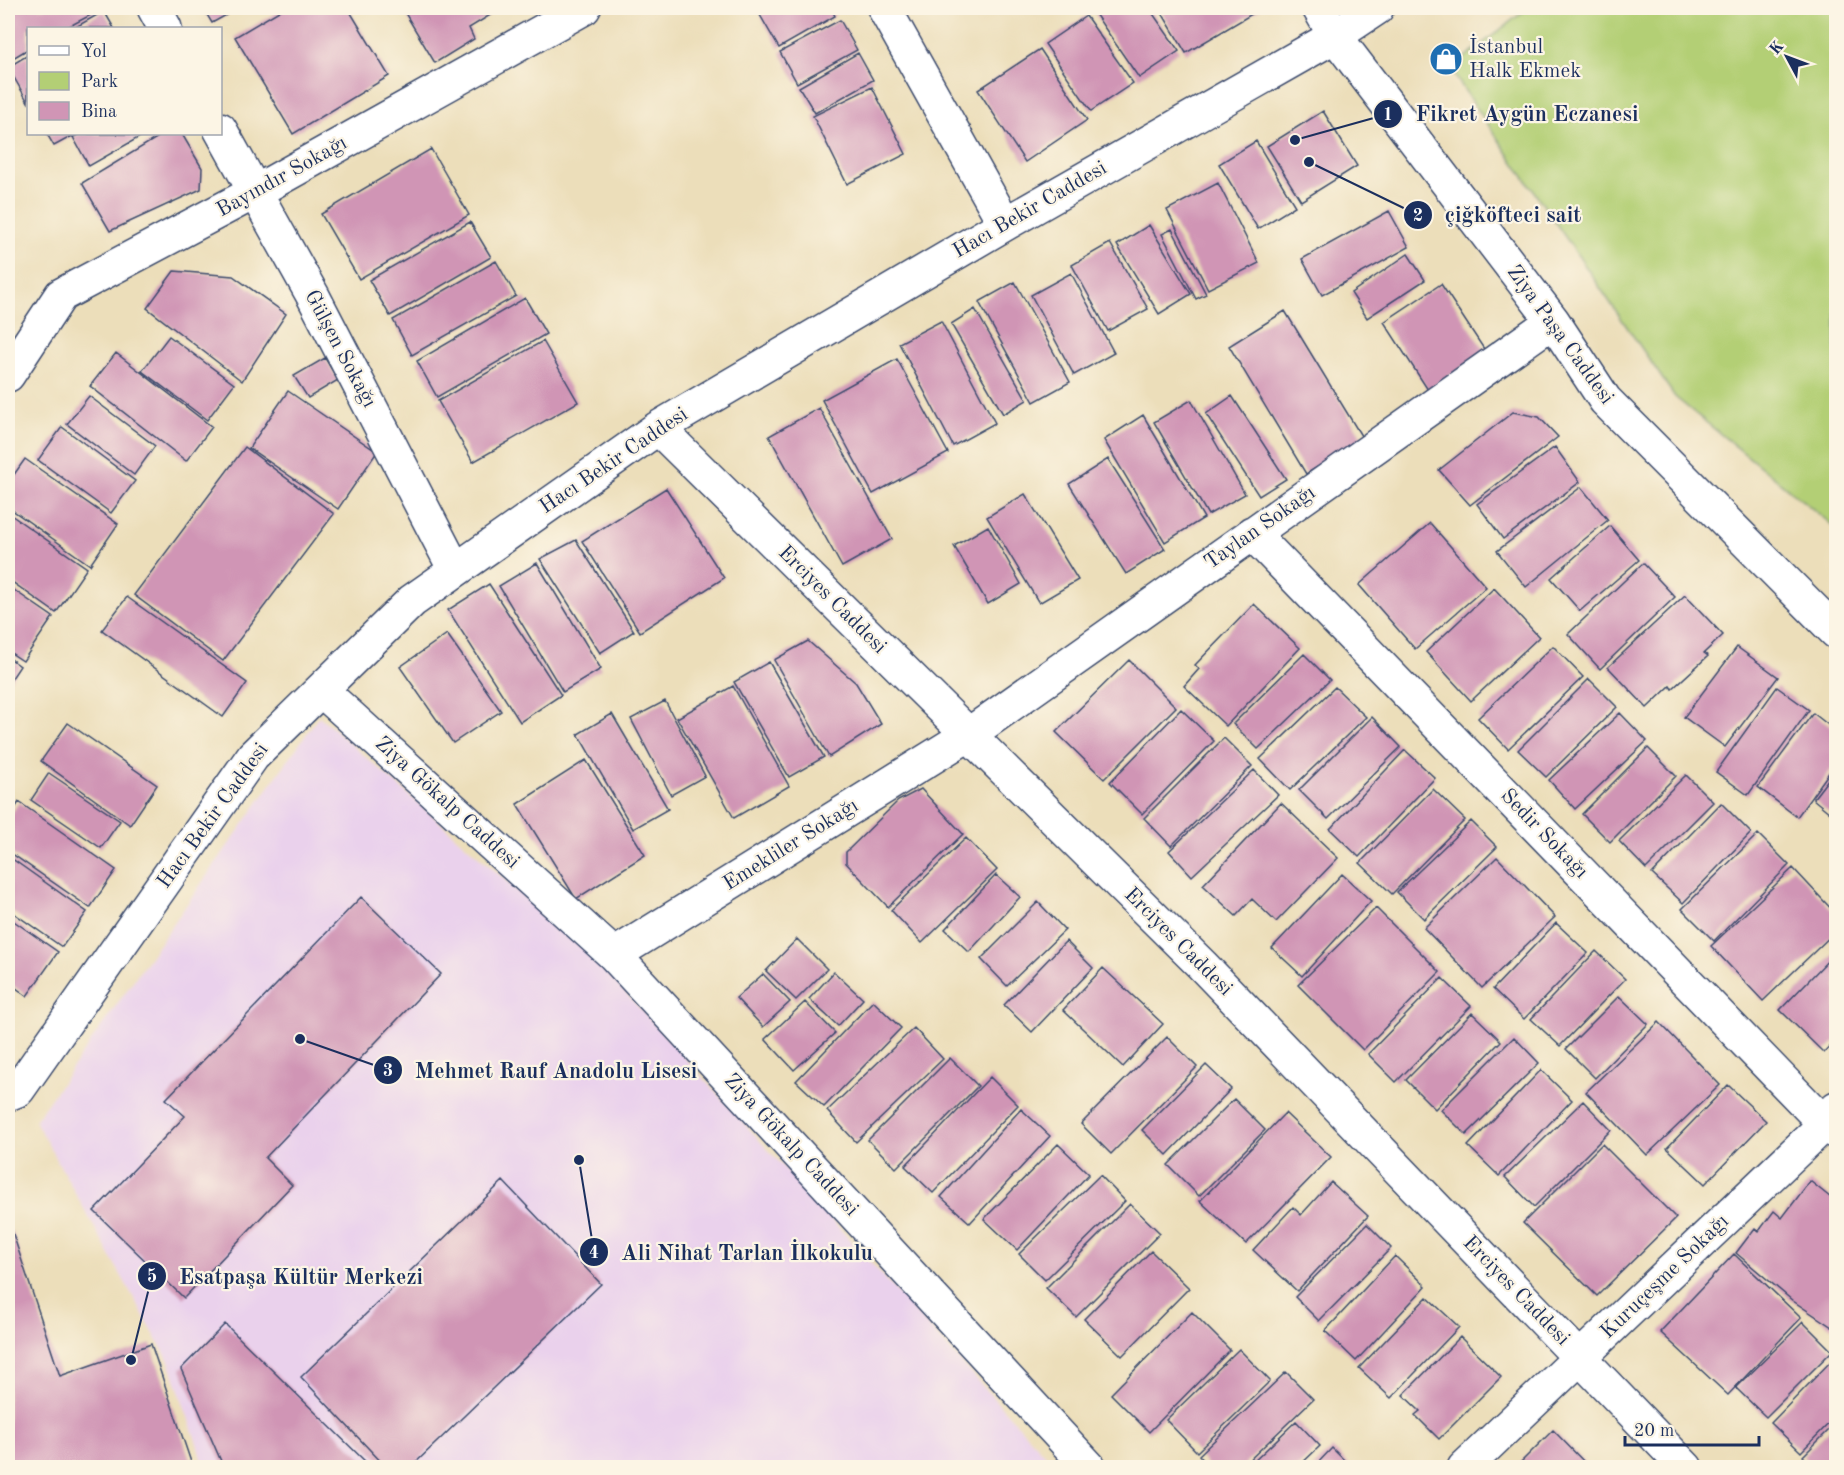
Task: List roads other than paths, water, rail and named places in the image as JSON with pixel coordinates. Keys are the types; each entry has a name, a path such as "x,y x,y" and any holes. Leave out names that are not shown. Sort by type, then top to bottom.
{"street":[{"path":"154,8 164,27"},
{"path":"884,8 1005,224"},
{"name":"Ziya Paşa Caddesi","path":"1320,8 1335,36 1552,321 1605,400 1836,632"},
{"name":"Hacı Bekir Caddesi","path":"8,1094 18,1090 253,756 412,602 658,428 1005,224 1335,36 1377,8"},
{"name":"Bayındır Sokağı","path":"8,375 61,296 255,192 567,11"},
{"name":"Gülşen Sokağı","path":"222,133 313,296 456,570"},
{"name":"Taylan Sokağı","path":"968,735 1552,321"},
{"name":"Erciyes Caddesi","path":"658,428 1202,965 1686,1467"},
{"name":"Sedir Sokağı","path":"1252,533 1833,1121"},
{"name":"Ziya Gökalp Caddesi","path":"321,690 614,954 1090,1467"},
{"name":"Emekliler Sokağı","path":"614,954 968,735"},
{"name":"Kuruçeşme Sokağı","path":"1464,1467 1833,1121"}],"place":[{"name":"İstanbul Halk Ekmek","path":"1446,59"},
{"name":"Fikret Aygün Eczanesi","path":"1295,140"},
{"name":"çiğköfteci sait","path":"1309,162"},
{"name":"Mehmet Rauf Anadolu Lisesi","path":"300,1039"},
{"name":"Ali Nihat Tarlan İlkokulu","path":"579,1160"},
{"name":"Esatpaşa Kültür Merkezi","path":"131,1360"}]}
